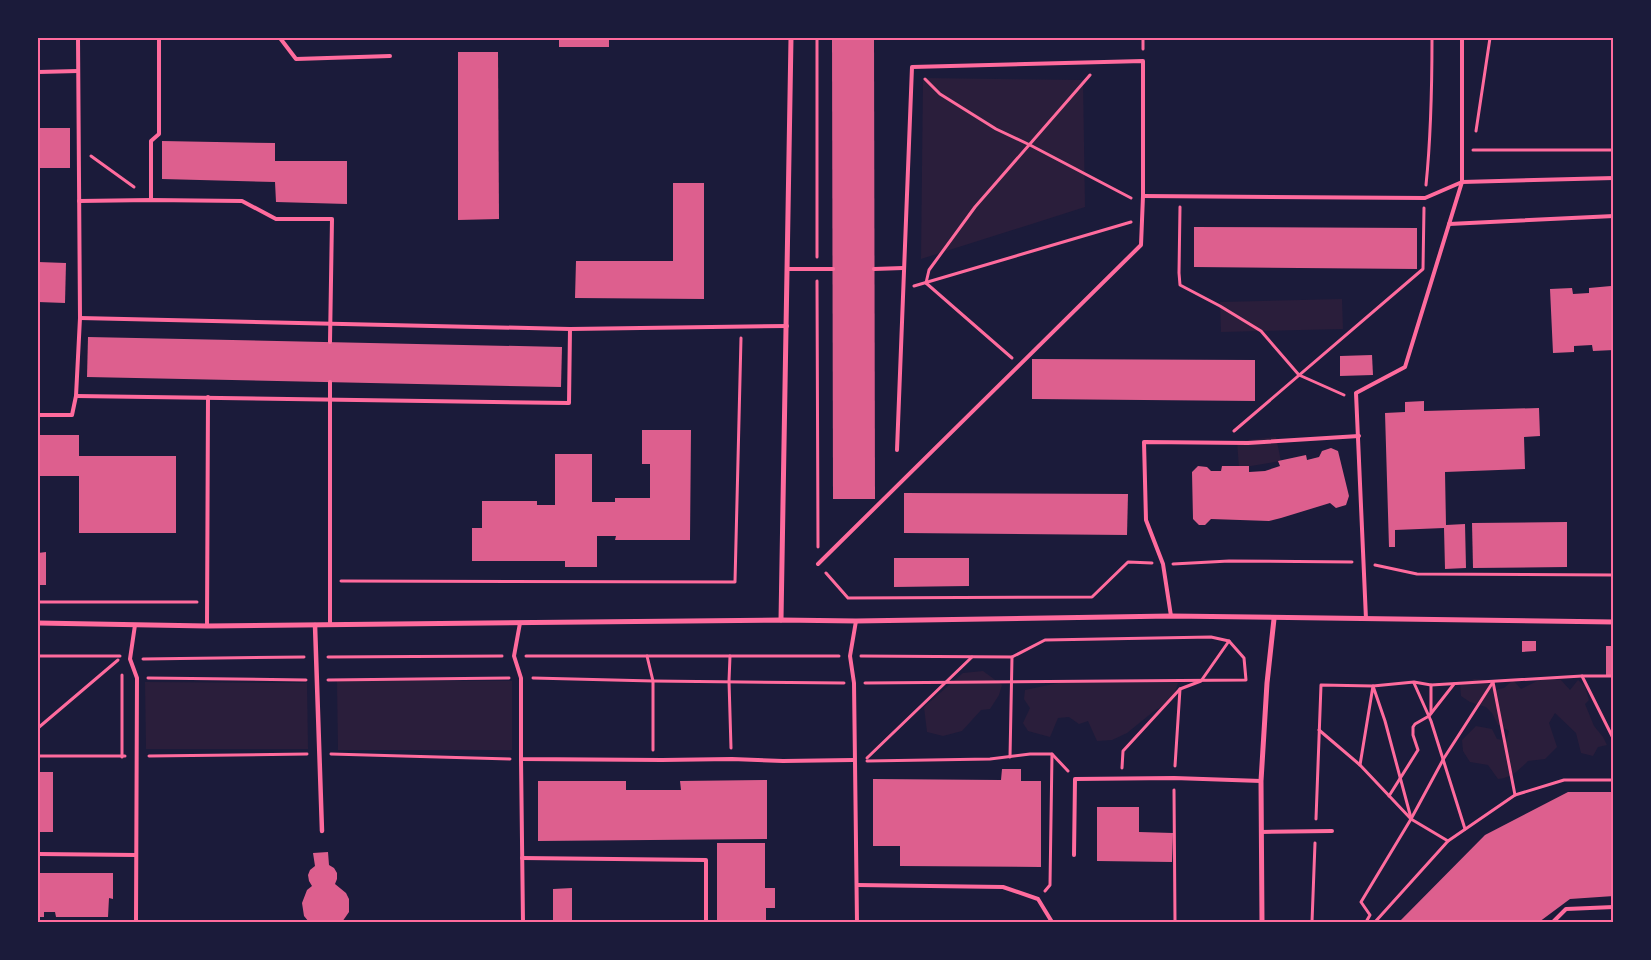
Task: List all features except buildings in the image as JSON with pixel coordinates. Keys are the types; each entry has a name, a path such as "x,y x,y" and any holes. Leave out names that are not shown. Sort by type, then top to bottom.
{"street":[{"path":"781,620 791,38"},
{"path":"38,623 207,626 781,620 856,621 1171,616 1614,622"},
{"path":"1262,922 1261,781 1267,683 1274,618"},
{"path":"315,625 322,831"}],"lane":[{"path":"38,415 72,415 76,396 80,318 78,38"},
{"path":"151,200 151,141 159,134 159,38"},
{"path":"280,38 296,59 390,56"},
{"path":"1366,619 1356,393 1404,367 1462,182 1462,38"},
{"path":"818,564 1141,245 1143,61 912,67 896,450"},
{"path":"38,72 78,71"},
{"path":"1143,196 1425,198 1462,182 1614,178"},
{"path":"79,201 242,201 276,219 332,220 330,342"},
{"path":"1449,224 1614,216"},
{"path":"874,269 903,268"},
{"path":"788,269 833,269"},
{"path":"80,318 570,329 787,326"},
{"path":"76,396 569,404 570,329"},
{"path":"330,382 330,625"},
{"path":"207,626 208,397"},
{"path":"1171,616 1162,564 1146,520 1144,442 1248,443 1359,436"},
{"path":"856,621 850,656 854,683 857,922"},
{"path":"520,623 514,656 521,678 520,759 523,922"},
{"path":"135,625 130,659 137,678 136,922"},
{"path":"520,759 854,760"},
{"path":"1074,855 1075,778 1174,778 1261,781"},
{"path":"1261,832 1332,831"},
{"path":"38,854 136,855"},
{"path":"522,858 706,860 706,922"},
{"path":"856,885 1003,887 1038,899 1052,922"},
{"path":"1553,922 1566,909 1614,907"}],"path":[{"path":"817,38 818,564 848,598 1092,597 1128,562 1162,564 1229,561 1364,562 1417,574 1614,576"},
{"path":"1221,443 1422,269 1425,198 1430,149 1432,38"},
{"path":"1474,140 1490,38"},
{"path":"926,283 929,270 975,207 1102,62"},
{"path":"912,67 940,94 996,129 1142,204"},
{"path":"79,147 151,200"},
{"path":"1462,150 1614,150"},
{"path":"1181,197 1180,285 1261,331 1299,375 1347,396"},
{"path":"926,283 1142,219"},
{"path":"926,283 1019,364"},
{"path":"330,581 735,582 741,327"},
{"path":"38,602 207,602"},
{"path":"130,659 514,656 1012,657 1045,640 1211,637 1229,641 1244,658 1246,680 854,683 521,678 318,680 137,678"},
{"path":"1122,778 1123,752 1180,689 1201,681 1229,641"},
{"path":"38,656 122,656"},
{"path":"122,656 122,665"},
{"path":"38,728 122,656"},
{"path":"646,656 653,681 654,759"},
{"path":"730,656 732,759"},
{"path":"972,656 864,761 990,759 1030,754 1052,754 1075,778"},
{"path":"1010,757 1012,657"},
{"path":"38,756 122,756 122,674"},
{"path":"1582,676 1614,740"},
{"path":"1312,922 1321,685 1373,686 1414,682 1431,685 1582,676 1614,676"},
{"path":"1414,682 1430,715"},
{"path":"1366,922 1370,915 1361,902 1411,819 1444,758 1493,682"},
{"path":"1493,682 1515,795"},
{"path":"1390,796 1418,750 1413,735 1413,727 1430,715 1454,683"},
{"path":"1431,685 1431,721 1466,829"},
{"path":"1373,686 1385,721 1411,819"},
{"path":"1360,765 1373,686"},
{"path":"1175,922 1174,778 1180,689"},
{"path":"1319,730 1360,765 1411,819 1448,841"},
{"path":"1038,899 1050,885 1052,754"},
{"path":"1375,922 1448,841 1515,795 1564,780 1614,780"}],"shaded area":[{"path":"923,78 1083,80 1085,207 921,259"},
{"path":"1342,299 1343,329 1221,332 1220,302"},
{"path":"1276,437 1281,461 1239,468 1237,441"},
{"path":"983,671 1002,685 999,695 990,709 981,710 962,731 943,736 927,732 924,707 963,673"},
{"path":"1549,678 1561,680 1570,690 1578,680 1585,686 1589,700 1585,704 1594,726 1607,745 1598,747 1593,756 1581,753 1576,733 1555,713 1549,723 1557,747 1545,759 1528,761 1511,775 1498,779 1488,765 1470,762 1463,751 1462,740 1476,726 1492,729 1497,739 1506,741 1509,731 1498,725 1492,713 1486,707 1470,702 1461,696 1460,684 1474,679 1486,680 1495,690 1504,688 1513,680 1521,689 1537,681"},
{"path":"337,681 512,681 512,750 338,750"},
{"path":"145,682 307,683 308,749 146,749"},
{"path":"1058,683 1178,683 1172,701 1154,711 1127,733 1112,740 1097,741 1088,721 1079,724 1069,717 1058,718 1050,737 1028,731 1023,723 1030,708 1024,699 1025,690"}]}
